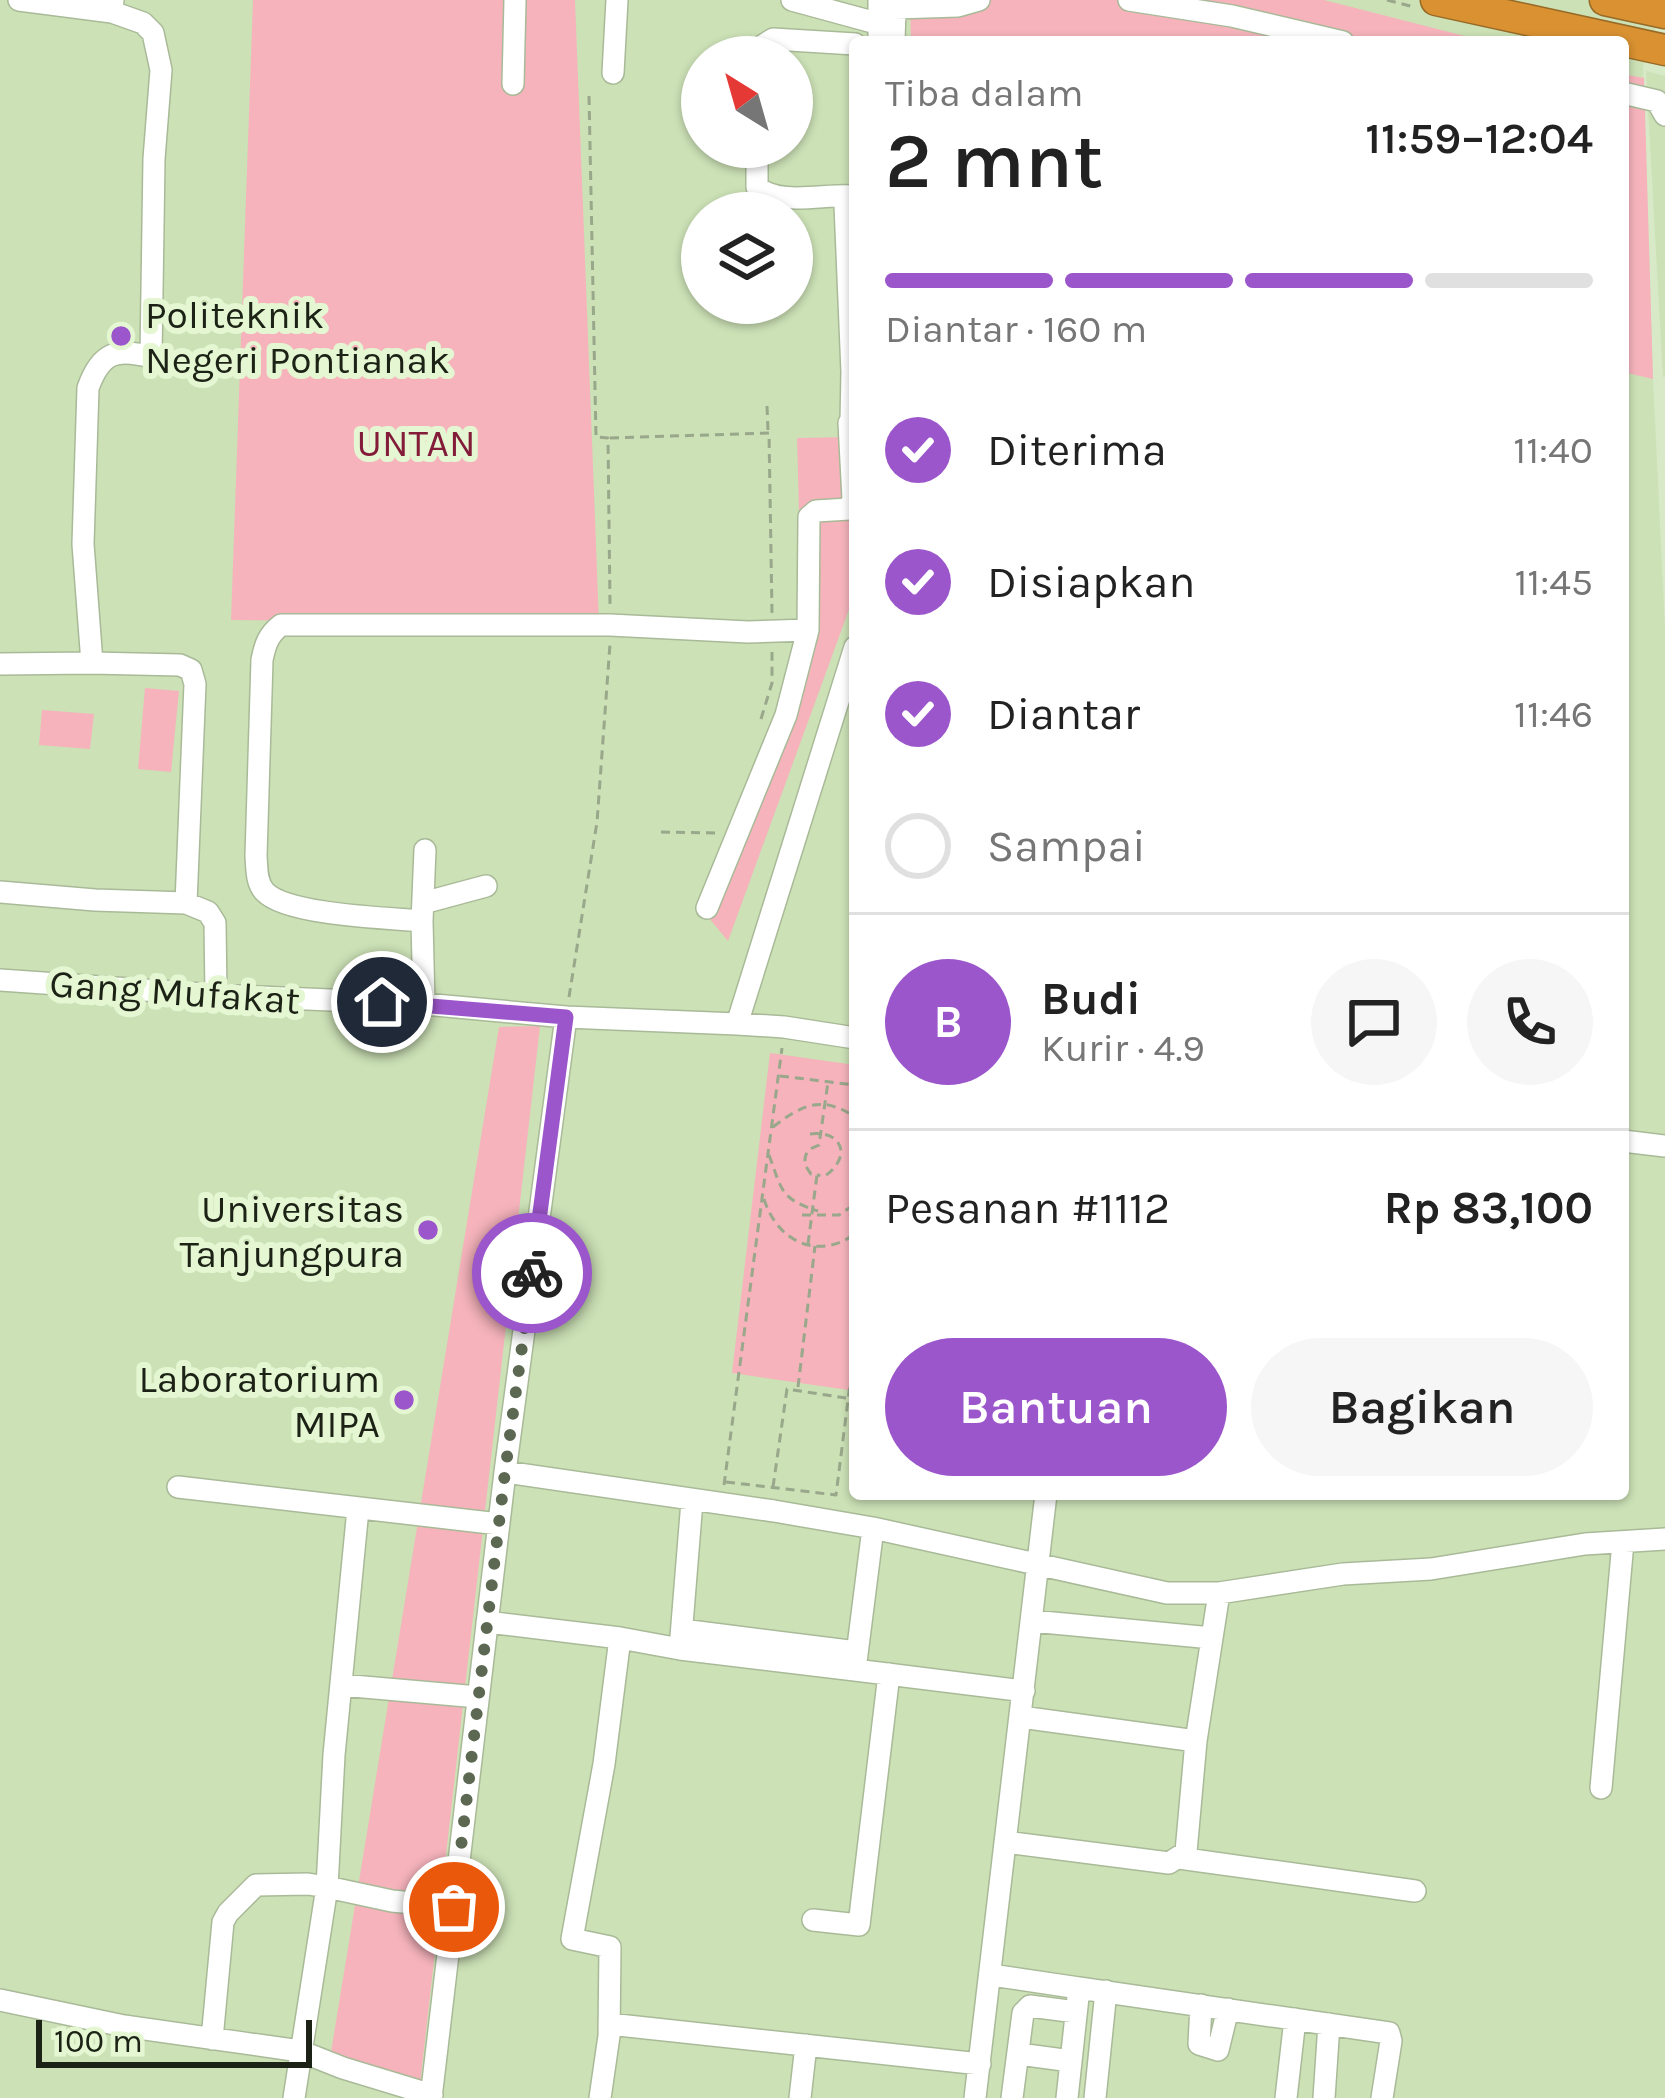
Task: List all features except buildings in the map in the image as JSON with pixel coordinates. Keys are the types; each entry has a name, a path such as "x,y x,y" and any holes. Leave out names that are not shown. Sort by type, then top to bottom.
{"highway":[{"path":"1436,0 1601,36"},
{"path":"1605,0 1665,13"},
{"path":"1629,42 1665,50"}],"street":[{"path":"20,0 113,6 152,33 161,70 154,160 152,357 111,354 95,367 88,388 83,544 92,663"},
{"path":"513,84 514,0"},
{"path":"613,73 617,0"},
{"path":"792,0 888,19 979,0"},
{"path":"1129,0 1232,16 1317,36"},
{"path":"813,41 849,44"},
{"path":"1629,94 1658,101 1665,116"},
{"path":"757,168 757,187 764,194 849,201"},
{"path":"707,908 786,716 808,630 809,517 849,509"},
{"path":"486,886 423,912 291,905 267,895 259,884 256,856 262,660 272,632 281,626 808,630"},
{"path":"0,664 180,665 191,670 195,684 186,903"},
{"path":"737,1024 849,666"},
{"path":"424,1004 425,850"},
{"path":"0,892 186,903 208,912 214,923 216,995"},
{"name":"Gang Mufakat","path":"0,980 784,1027 849,1037"},
{"path":"0,2000 124,2026 300,2051 432,2096 505,1472 566,1017"},
{"path":"1629,1142 1665,1146"},
{"path":"505,1472 872,1528 1168,1593 1219,1593 1343,1574 1431,1569 1585,1544 1665,1539"},
{"path":"178,1487 499,1524"},
{"path":"975,2098 1045,1500"},
{"path":"681,1640 692,1501"},
{"path":"294,2098 326,1887 358,1509"},
{"path":"856,1661 872,1528"},
{"path":"1601,1788 1623,1542"},
{"path":"1005,1842 1169,1863 1186,1852 1196,1741 1219,1593"},
{"path":"1033,1621 1212,1638"},
{"path":"487,1622 856,1661 889,1674 1024,1690"},
{"path":"600,2098 610,2024 610,1947 572,1939 604,1764 620,1638"},
{"path":"813,1921 859,1925 889,1674"},
{"path":"341,1685 478,1697"},
{"path":"1021,1717 1196,1741"},
{"path":"1179,1858 1415,1891"},
{"path":"212,2038 224,1922 256,1886 326,1887 392,1901 454,1907"},
{"path":"992,1975 1389,2033 1382,2098"},
{"path":"1067,2098 1078,1988"},
{"path":"1095,2098 1106,1991"},
{"path":"1012,2098 1023,2012 1030,2006 1076,2012"},
{"path":"1201,2006 1198,2044 1218,2050 1228,2009"},
{"path":"1286,2098 1295,2018"},
{"path":"610,2024 980,2064"},
{"path":"1324,2098 1329,2024"},
{"path":"800,2098 806,2045"},
{"path":"1019,2054 1071,2061"}],"path":[{"path":"589,96 596,437 768,433"},
{"path":"760,721 772,683 767,406"},
{"path":"566,1017 604,757 610,625 608,438"},
{"path":"661,832 729,832"},
{"path":"784,1027 724,1481 836,1495 849,1390"},
{"path":"778,1076 849,1084"},
{"path":"810,1134 822,1133 833,1137 842,1148 842,1156 825,1176 811,1174 804,1158 819,1145 822,1133 828,1082"},
{"path":"771,1128 792,1112 826,1103 849,1114"},
{"path":"768,1153 784,1196 815,1210"},
{"path":"808,1244 817,1175"},
{"path":"763,1198 769,1216 796,1242 832,1245 849,1237"},
{"path":"802,1215 839,1215 849,1208"},
{"path":"798,1391 815,1246"},
{"path":"772,1487 787,1389 848,1398"}],"shaded area":[{"name":"Universitas Tanjungpura","path":"0,0 1665,0 1643,66 1665,629 1665,2098 0,2098"},
{"path":"1646,71 1665,76 1665,377 1663,377"}],"green space":[{"name":"UNTAN","path":"253,0 575,0 599,623 231,620"},
{"path":"910,0 1324,0 1465,36 911,36"},
{"path":"1629,75 1644,78 1653,379 1629,373"},
{"path":"849,437 849,609 728,941 699,906 775,765 802,623 797,438"},
{"path":"145,688 179,691 171,772 138,769"},
{"path":"42,710 94,714 90,749 39,745"},
{"path":"540,1026 420,2084 330,2058 499,1027"},
{"path":"770,1053 849,1064 849,1390 732,1373"}],"way so far":[{"path":"454,1907 532,1273"}],"place":[{"name":"Politeknik Negeri Pontianak","path":"121,336"},
{"name":"Universitas Tanjungpura","path":"428,1230"},
{"name":"Laboratorium MIPA","path":"404,1400"}],"route":[{"path":"382,1002 566,1017 532,1273"}]}
